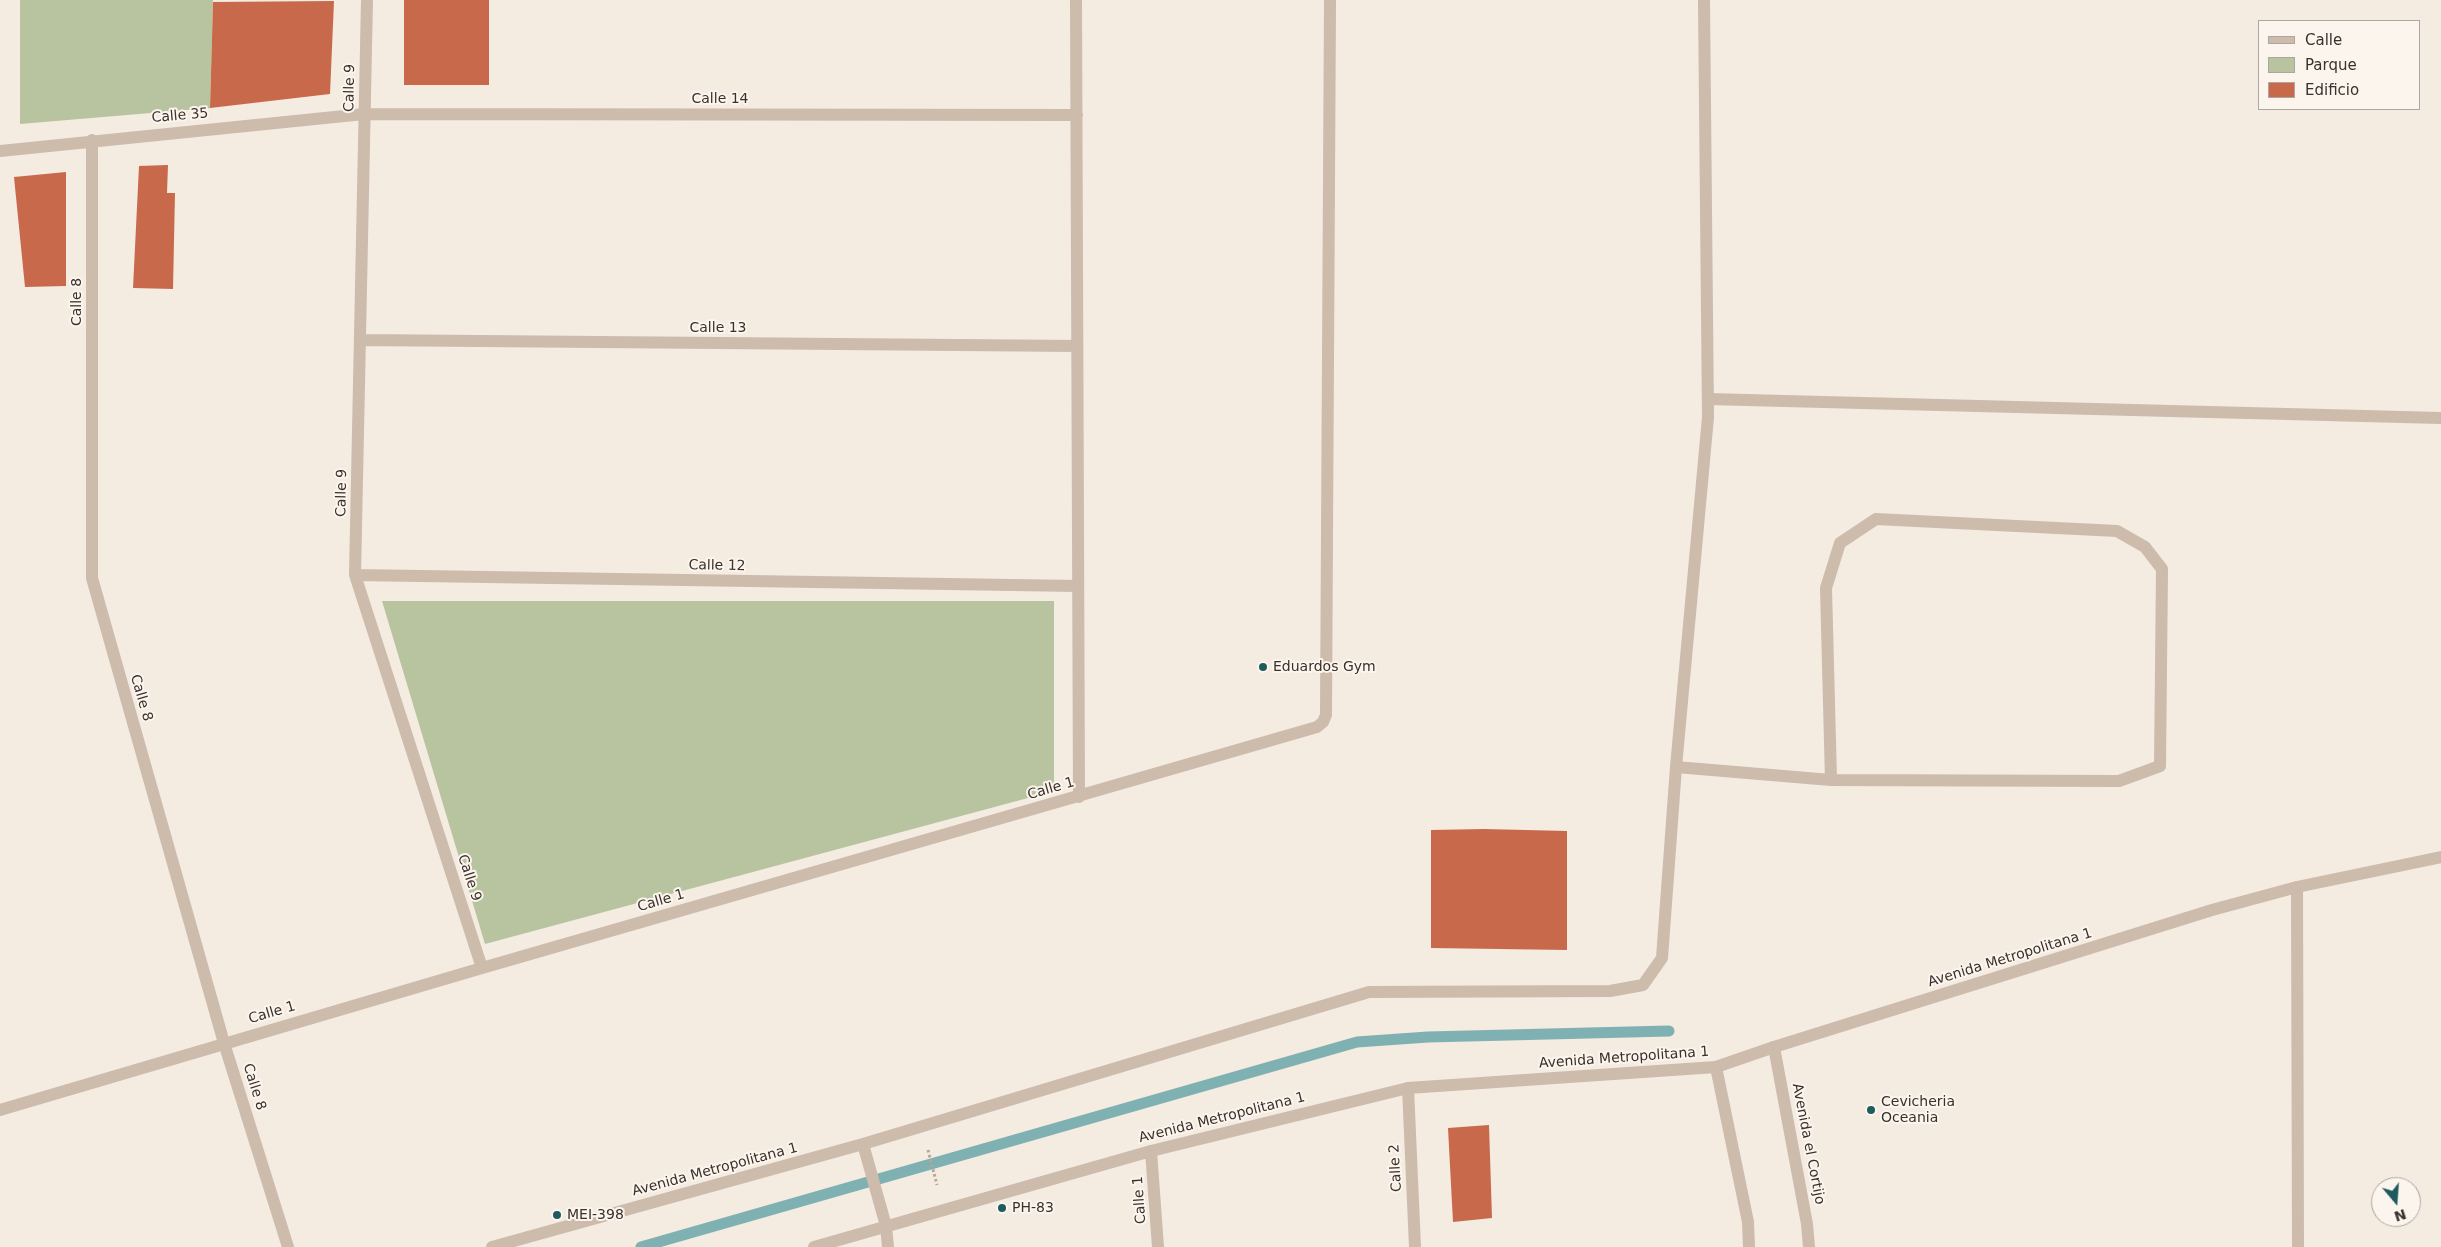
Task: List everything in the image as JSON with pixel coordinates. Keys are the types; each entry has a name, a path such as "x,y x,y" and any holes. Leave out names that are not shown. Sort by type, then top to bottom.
{"street":[{"name":"Calle 9","path":"367,0 355,576 482,968"},
{"path":"1076,0 1079,797"},
{"name":"Calle 1","path":"0,1110 482,968 1317,728 1323,722 1326,715 1330,0"},
{"name":"Avenida Metropolitana 1","path":"492,1247 863,1144 1369,992 1610,991 1644,985 1662,958 1676,767 1708,399 1704,0"},
{"name":"Calle 14","path":"364,114 1077,115"},
{"name":"Calle 35","path":"0,151 92,140 364,114"},
{"name":"Calle 8","path":"92,140 92,578 224,1043 288,1247"},
{"name":"Calle 13","path":"360,340 1077,346"},
{"path":"1708,399 2441,418"},
{"path":"1676,767 1831,780 2119,781 2160,766 2162,569 2145,547 2117,531 1876,518 1840,543 1826,588 1831,780"},
{"name":"Calle 12","path":"355,576 1078,586"},
{"name":"Avenida Metropolitana 1","path":"814,1247 1152,1151 1408,1088 1716,1067 1774,1047 2212,910 2297,887 2441,857"},
{"path":"2297,887 2298,1247"},
{"name":"Avenida el Cortijo","path":"1774,1047 1808,1224 1809,1247"},
{"path":"1716,1067 1748,1222 1749,1247"},
{"name":"Calle 2","path":"1408,1088 1415,1247"},
{"path":"863,1144 886,1226 888,1247"},
{"name":"Calle 1","path":"1152,1151 1158,1247"}],"path":[{"path":"928,1148 939,1191"}],"green space":[{"path":"20,0 213,0 210,108 20,124"},
{"path":"382,601 1054,601 1054,791 485,944"}],"building":[{"path":"404,0 489,0 489,85 404,85"},
{"path":"334,1 330,94 210,108 213,2"},
{"path":"168,165 167,193 175,193 173,289 133,288 139,166"},
{"path":"66,172 66,286 25,287 14,177"},
{"path":"1431,830 1567,831 1567,950 1431,948"},
{"path":"1489,1125 1492,1218 1453,1222 1448,1128"}],"waterway":[{"path":"641,1247 1357,1042 1428,1037 1669,1031"}],"place":[{"name":"Eduardos Gym","path":"1263,667"},
{"name":"Cevicheria Oceania","path":"1871,1110"},
{"name":"PH-83","path":"1002,1208"},
{"name":"MEI-398","path":"557,1215"}]}
